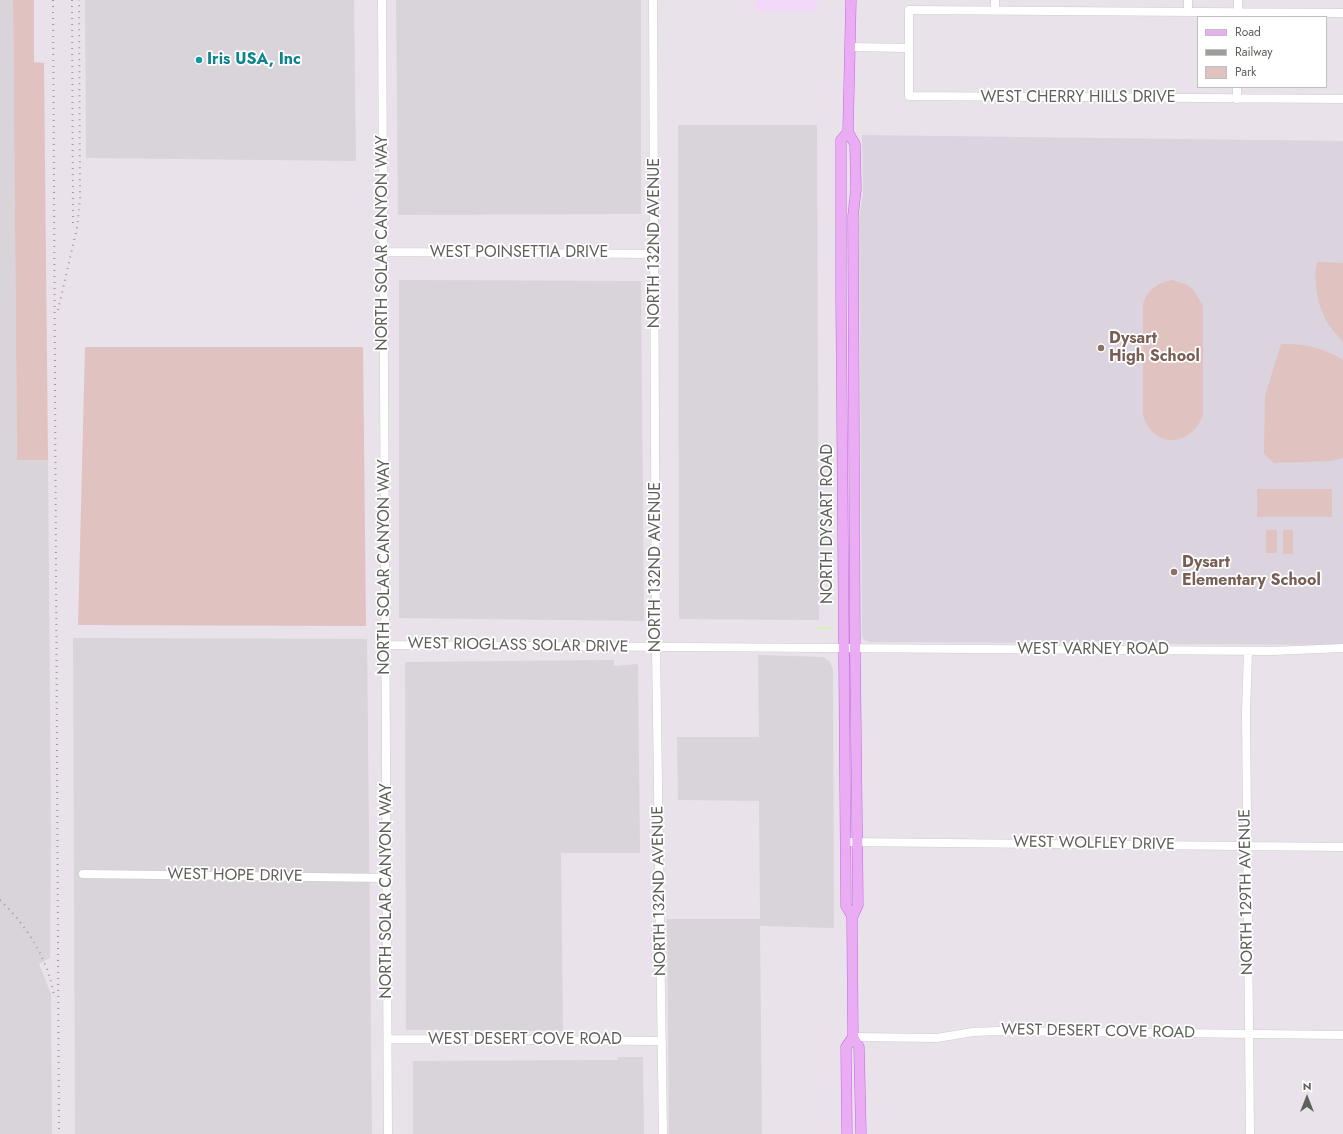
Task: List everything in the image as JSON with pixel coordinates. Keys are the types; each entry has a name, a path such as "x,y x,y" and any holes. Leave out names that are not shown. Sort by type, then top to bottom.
{"main road":[{"name":"NORTH DYSART ROAD","path":"851,0 848,132 855,144 856,189 853,216 858,906 852,916"},
{"name":"NORTH DYSART ROAD","path":"848,132 841,140 845,842 846,906 852,916 853,1037 860,1047 861,1134"},
{"path":"841,179 847,170 847,156 855,144"},
{"name":"NORTH DYSART ROAD","path":"848,1134 846,1047 853,1037"}],"street":[{"name":"NORTH SOLAR CANYON WAY","path":"382,0 388,1134"},
{"name":"NORTH 132ND AVENUE","path":"653,0 656,647 663,1134"},
{"path":"995,0 995,11"},
{"path":"1188,0 1188,12"},
{"path":"1238,0 1238,15"},
{"path":"850,47 909,48 909,10 1188,12 1238,15 1343,13"},
{"name":"WEST CHERRY HILLS DRIVE","path":"909,48 909,96 1343,99"},
{"path":"1237,99 1238,88"},
{"name":"WEST POINSETTIA DRIVE","path":"384,252 655,254"},
{"name":"WEST RIOGLASS SOLAR DRIVE","path":"386,645 843,648"},
{"name":"WEST VARNEY ROAD","path":"843,648 1248,651 1343,648"},
{"name":"NORTH 129TH AVENUE","path":"1248,651 1246,713 1250,1134"},
{"name":"WEST WOLFLEY DRIVE","path":"845,842 1343,847"},
{"name":"WEST HOPE DRIVE","path":"83,874 387,878"},
{"name":"WEST DESERT COVE ROAD","path":"853,1037 937,1038 973,1032 998,1031 1343,1035"},
{"name":"WEST DESERT COVE ROAD","path":"388,1039 662,1041"}],"shaded area":[{"path":"0,0 13,0 17,459 48,460 51,833 50,958 39,964 51,994 52,1134 0,1134"},
{"path":"85,0 354,0 356,161 86,158"},
{"path":"396,0 641,0 641,214 398,215"},
{"path":"755,0 817,0 817,11 755,11"},
{"path":"678,125 817,125 819,620 679,619"},
{"name":"Dysart High School","path":"862,135 1343,141 1343,645 1171,644 1111,640 1076,643 870,642 864,640 862,635 859,219 863,194"},
{"path":"399,280 641,281 644,621 399,618"},
{"path":"73,638 367,639 372,1134 75,1134"},
{"path":"758,655 823,657 830,662 833,670 834,928 760,926 762,1134 669,1134 667,919 760,919 759,801 678,800 677,737 759,737"},
{"path":"614,660 614,666 638,664 640,853 561,853 563,1031 406,1030 405,662"},
{"path":"618,1057 643,1057 644,1134 413,1134 413,1061 618,1060"}],"green space":[{"path":"13,0 34,0 34,62 44,63 48,460 17,460"},
{"path":"1317,262 1343,263 1343,342 1329,325 1319,303 1316,286"},
{"path":"1172,280 1185,284 1193,289 1203,306 1203,414 1198,425 1191,433 1182,438 1172,440 1154,434 1147,425 1143,414 1143,305 1147,295 1153,288 1157,285"},
{"path":"1281,344 1313,347 1328,352 1343,360 1343,458 1330,461 1274,463 1264,454 1265,396"},
{"path":"85,347 363,347 366,626 78,625"},
{"path":"1257,489 1332,489 1332,517 1257,517"},
{"path":"1266,530 1277,530 1277,553 1266,553"},
{"path":"1283,530 1293,530 1293,554 1283,554"}],"waterway":[{"path":"818,628 831,628"}],"railway":[{"path":"53,0 59,1134"},
{"path":"72,0 73,224"},
{"path":"58,310 77,228 80,199 79,0"},
{"path":"0,900 19,921 35,944 47,969 54,996"}],"place":[{"name":"Iris USA, Inc","path":"199,60"},
{"name":"Dysart High School","path":"1101,348"},
{"name":"Dysart Elementary School","path":"1174,572"}]}
